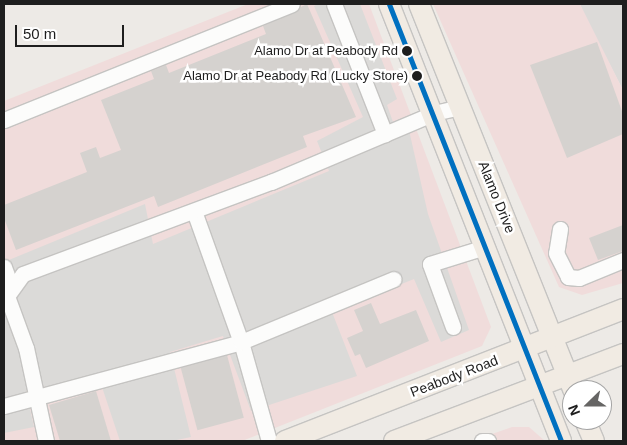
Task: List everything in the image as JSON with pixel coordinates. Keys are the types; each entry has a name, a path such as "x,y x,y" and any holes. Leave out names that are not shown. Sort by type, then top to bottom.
{"main road":[{"name":"Alamo Drive","path":"389,4 434,113 561,441"},
{"name":"Alamo Drive","path":"420,4 568,380"},
{"name":"Peabody Road","path":"285,441 552,339 623,309"},
{"path":"577,380 623,354"},
{"path":"402,440 539,388 562,385"}],"lane":[{"path":"4,120 292,4"},
{"path":"334,4 385,134"},
{"path":"46,441 39,398 7,308 7,296 11,286 35,268 194,211 434,113 461,107"},
{"path":"194,211 241,342 269,441"},
{"path":"560,229 556,253 568,277 580,278 623,260"},
{"path":"453,327 430,264 485,247"},
{"path":"4,267 11,286"},
{"path":"4,406 241,342 394,279"},
{"path":"482,441 488,441"}],"shaded area":[{"path":"248,4 369,4 491,327 482,346 242,441 4,441 4,101"},
{"path":"318,4 360,4 397,99 387,105 393,122 406,117 428,214 469,330 441,342 414,279 332,312 357,376 251,411 223,336 170,352 191,437 172,441 120,441 98,375 26,391 34,427 4,433 4,262 145,204 153,244 329,171 317,141 363,117 314,6"},
{"path":"433,4 580,4 623,90 623,283 582,295 559,287"},
{"path":"580,4 623,4 623,90 584,15"},
{"path":"512,427 529,427 545,441 472,441"}],"building":[{"path":"307,4 356,117 303,136 307,147 158,207 154,196 16,250 4,218 4,205 87,172 80,153 96,147 100,158 121,150 101,100 154,79 151,71 166,65 169,73 266,34 263,26"},
{"path":"597,42 623,114 623,134 567,158 530,65"},
{"path":"623,225 623,251 598,260 589,238"},
{"path":"371,303 380,324 416,310 429,341 366,368 360,354 355,356 347,338 363,331 354,310"},
{"path":"227,355 244,418 197,430 181,367"},
{"path":"96,391 111,441 60,441 49,405"}],"transit line":[{"path":"389,4 561,441"}],"place":[{"name":"Alamo Dr at Peabody Rd","path":"407,51"},
{"name":"Alamo Dr at Peabody Rd (Lucky Store)","path":"417,76"}]}
